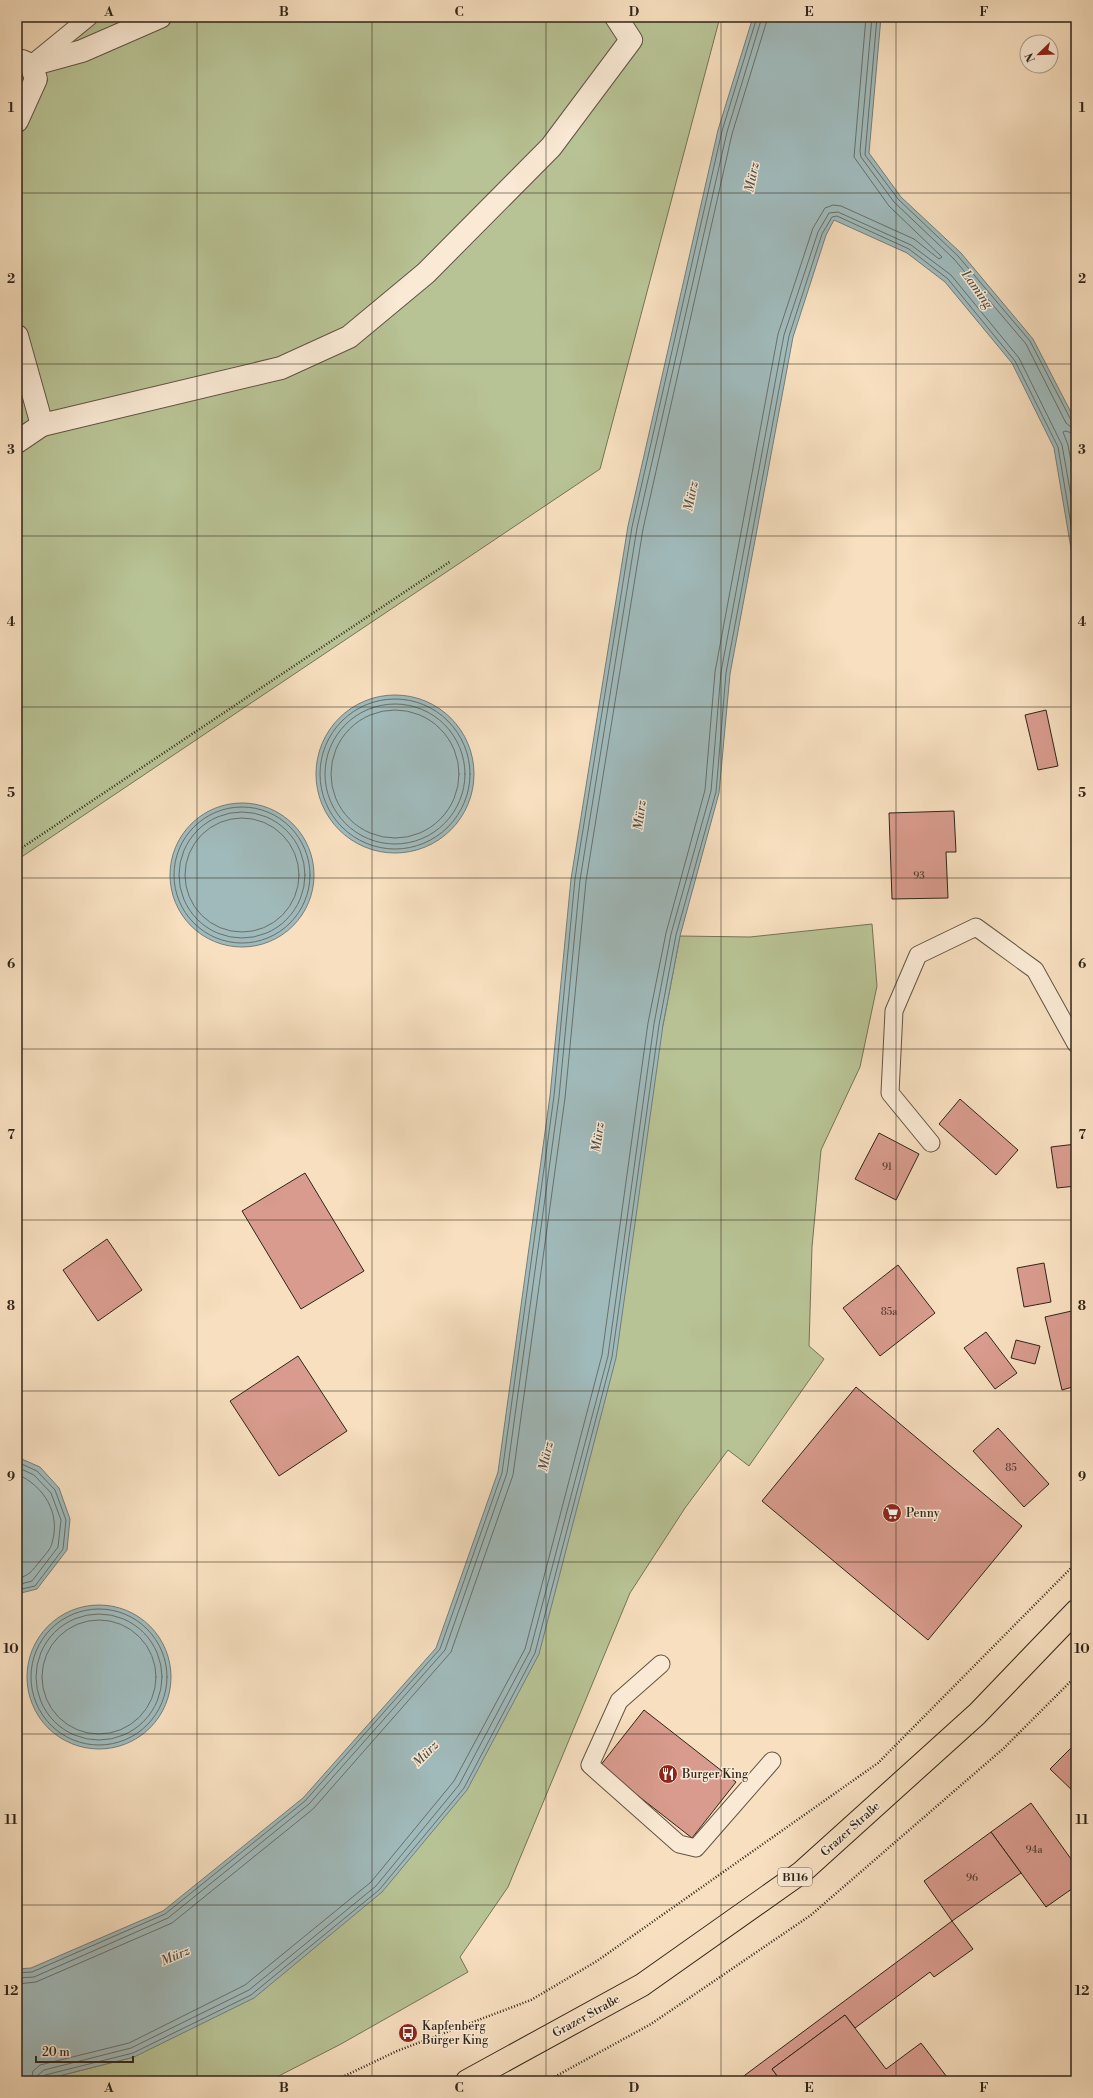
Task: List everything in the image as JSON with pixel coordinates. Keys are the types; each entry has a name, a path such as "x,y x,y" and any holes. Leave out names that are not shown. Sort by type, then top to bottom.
{"main road":[{"name":"Grazer Straße","path":"467,2081 642,1985 802,1872 977,1714 1076,1611"}],"street":[{"path":"17,121 36,79 24,64 82,51 160,17"},
{"path":"17,442 42,425 281,368 349,336 426,273 551,148 631,40 616,17"},
{"path":"17,336 42,425"}],"lane":[{"path":"24,64 89,17"},
{"path":"931,1143 890,1093 894,1011 918,955 976,927 1035,970 1076,1044"},
{"path":"661,1664 619,1701 590,1765 679,1844 696,1848 772,1760"}],"path":[{"path":"17,851 452,561"}],"green space":[{"path":"94,17 720,17 600,469 17,860 17,63"},
{"path":"872,924 877,986 860,1067 821,1150 812,1247 809,1346 824,1359 749,1466 728,1450 685,1508 630,1593 508,1887 460,1957 468,1972 341,2044 269,2081 39,2081 134,2057 382,1892 663,1025 680,936 750,937"}],"water":[{"path":"753,17 881,17 869,153 901,197 961,253 1033,339 1076,422 1076,578 1054,448 1012,363 945,282 907,253 834,220 826,235 793,337 730,674 719,793 680,936 663,1025 616,1358 539,1654 467,1790 382,1892 254,1998 134,2057 39,2081 17,2081 17,1969 31,1968 163,1911 303,1798 436,1648 498,1472 550,1096 571,879 628,526 718,130"},
{"path":"395,695 425,701 439,708 451,718 461,730 468,744 474,774 468,804 461,818 451,830 439,840 425,847 395,853 365,847 351,840 339,830 329,818 322,804 316,774 322,744 329,730 339,718 351,708 365,701"},
{"path":"235,803 249,803 276,811 288,819 298,829 309,847 313,861 313,889 309,903 298,921 288,931 270,942 249,947 235,947 208,939 196,931 186,921 175,903 170,882 170,868 178,841 186,829 196,819 214,808"},
{"path":"17,1457 40,1467 59,1488 70,1519 67,1550 37,1589 17,1594"},
{"path":"92,1605 106,1605 127,1610 145,1621 155,1631 166,1649 170,1663 170,1691 166,1705 155,1723 145,1733 127,1744 106,1749 92,1749 71,1744 53,1733 43,1723 32,1705 27,1684 27,1670 32,1649 43,1631 53,1621 71,1610"}],"building":[{"path":"1046,710 1058,766 1038,770 1025,715"},
{"path":"954,811 956,852 946,852 948,898 892,899 889,813"},
{"path":"960,1099 1018,1150 996,1175 939,1124"},
{"path":"879,1133 919,1154 896,1200 855,1179"},
{"path":"1076,1144 1076,1186 1057,1188 1051,1147"},
{"path":"305,1173 364,1271 301,1309 242,1211"},
{"path":"107,1239 142,1290 98,1321 63,1270"},
{"path":"1044,1263 1051,1302 1024,1307 1017,1268"},
{"path":"898,1265 935,1313 880,1356 843,1308"},
{"path":"1076,1310 1076,1386 1062,1390 1045,1317"},
{"path":"986,1332 1017,1373 995,1389 964,1348"},
{"path":"1016,1340 1040,1346 1035,1364 1011,1358"},
{"path":"298,1356 347,1431 279,1476 230,1401"},
{"name":"Penny","path":"856,1387 1022,1526 928,1640 762,1501"},
{"path":"998,1428 1049,1484 1024,1507 973,1451"},
{"name":"Burger King","path":"644,1710 736,1782 692,1838 600,1766"},
{"path":"1076,1743 1076,1794 1050,1769"},
{"path":"1031,1803 1076,1866 1076,1886 1046,1907 991,1832"},
{"path":"991,1832 1021,1873 952,1921 924,1881"},
{"path":"952,1921 973,1949 934,1977 930,1972 855,2028 845,2015 772,2069 781,2081 737,2081"},
{"path":"845,2015 886,2069 921,2043 950,2081 781,2081 772,2069"}],"place":[{"name":"Penny","path":"892,1513"},
{"name":"Burger King","path":"668,1774"},
{"name":"Kapfenberg Burger King","path":"408,2033"}],"water label":[{"name":"Mürz","path":"751,177"},
{"name":"Laming","path":"978,289"},
{"name":"Mürz","path":"690,496"},
{"name":"Mürz","path":"639,815"},
{"name":"Mürz","path":"597,1137"},
{"name":"Mürz","path":"545,1456"},
{"name":"Mürz","path":"425,1753"},
{"name":"Mürz","path":"175,1955"}]}
